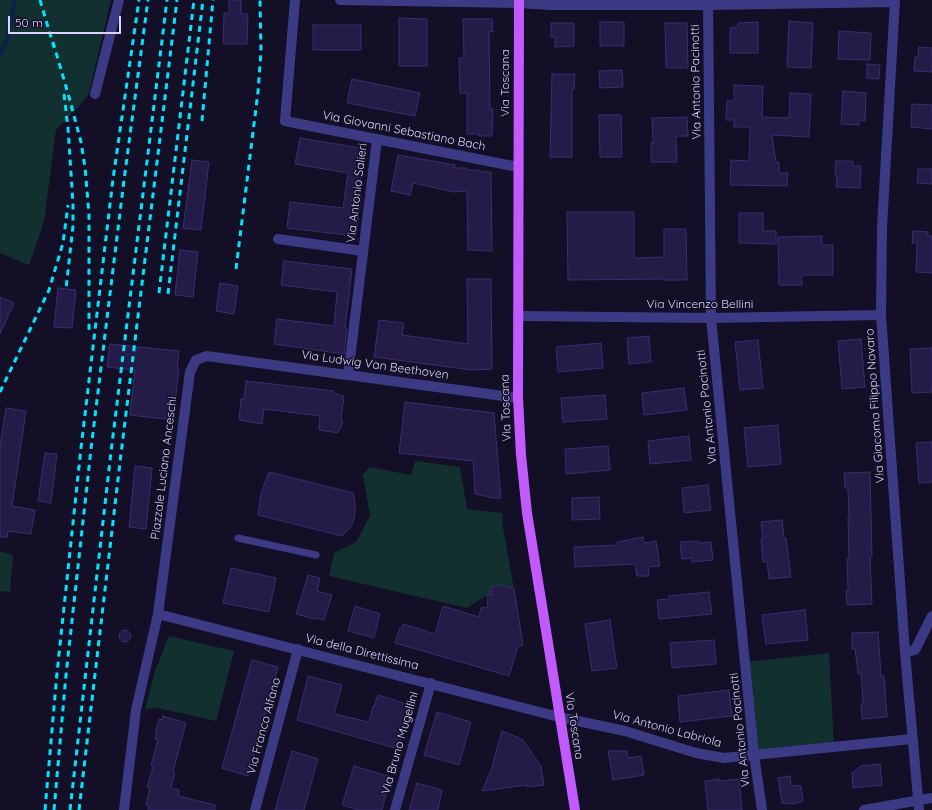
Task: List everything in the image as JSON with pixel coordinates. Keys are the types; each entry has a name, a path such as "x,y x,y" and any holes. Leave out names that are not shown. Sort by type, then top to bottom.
{"main road":[{"name":"Via Toscana","path":"519,2 518,398 527,513 574,810"}],"street":[{"path":"95,94 119,0"},
{"name":"Via Giovanni Sebastiano Bach","path":"294,0 285,121 518,167"},
{"path":"340,0 519,2 551,5 895,1"},
{"name":"Via Giacomo Filippo Novaro","path":"895,1 882,227 881,315 905,652 918,805"},
{"name":"Via Antonio Pacinotti","path":"708,2 711,318 754,755 762,810"},
{"name":"Via Antonio Salieri","path":"348,375 377,139"},
{"name":"Via Antonio Salieri","path":"278,239 363,251"},
{"name":"Via Vincenzo Bellini","path":"518,316 711,318 881,315"},
{"name":"Piazzale Luciano Anceschi","path":"124,810 136,710 158,614 190,372 196,360 207,356 228,359"},
{"name":"Via Ludwig Van Beethoven","path":"228,359 518,398"},
{"name":"Via della Direttissima","path":"158,614 559,717"},
{"path":"905,652 914,650 932,616"},
{"name":"Via Franco Alfano","path":"255,810 298,649"},
{"name":"Via Bruno Mugellini","path":"395,810 431,683"},
{"name":"Via Antonio Labriola","path":"559,717 625,731 696,753 724,758 912,739"},
{"path":"864,810 918,805 932,798"}],"lane":[{"path":"238,538 316,555"}],"green space":[{"path":"0,0 111,0 89,93 81,104 56,130 44,222 29,265 0,253"},
{"path":"415,461 460,467 467,509 502,513 514,589 501,585 491,586 492,595 487,595 467,608 329,576 334,553 356,542 370,516 363,475 369,467 411,475"},
{"path":"0,551 13,555 10,592 0,591"},
{"path":"169,636 234,651 216,721 158,708 145,709 155,671"},
{"path":"829,653 834,747 754,755 745,662"}],"building":[{"path":"229,0 241,0 241,14 248,14 247,44 223,44 224,13 229,13"},
{"path":"399,18 427,19 427,66 399,66"},
{"path":"463,19 492,19 493,32 489,31 490,109 493,109 492,136 467,134 467,93 460,93 459,58 464,58"},
{"path":"789,21 813,23 811,68 787,67"},
{"path":"600,22 624,22 624,46 600,46"},
{"path":"758,22 758,53 730,53 730,28 738,27 738,23"},
{"path":"551,23 574,23 574,46 555,47 555,37 551,37"},
{"path":"665,23 687,23 688,68 666,68"},
{"path":"313,25 361,25 361,50 313,50"},
{"path":"839,31 871,33 870,60 838,59"},
{"path":"919,47 932,48 932,72 914,71 915,57 918,57"},
{"path":"867,64 880,65 879,79 867,78"},
{"path":"622,70 623,87 600,88 599,71"},
{"path":"552,74 575,74 574,89 572,89 572,157 550,157"},
{"path":"352,79 420,93 415,116 347,103"},
{"path":"734,85 763,86 762,117 789,118 790,93 811,94 809,137 772,135 776,162 779,162 779,173 788,173 787,186 730,185 731,160 749,161 750,127 734,127 734,120 726,120 727,101 734,101"},
{"path":"843,91 866,93 865,121 859,120 859,125 841,124"},
{"path":"912,104 932,105 932,129 911,127"},
{"path":"599,115 621,115 622,157 600,157"},
{"path":"687,117 688,136 676,136 677,162 651,162 651,143 653,143 652,118"},
{"path":"300,138 366,149 361,175 359,197 361,197 356,236 287,228 290,202 343,208 348,173 295,164"},
{"path":"398,155 455,165 454,168 467,168 467,170 491,172 492,251 468,250 467,191 454,192 413,183 410,195 391,191"},
{"path":"192,160 209,162 201,230 183,228"},
{"path":"836,161 853,161 853,166 861,166 860,188 836,187"},
{"path":"918,169 932,169 932,184 917,183"},
{"path":"567,212 634,212 634,258 664,257 664,229 686,229 687,280 568,280"},
{"path":"739,213 763,213 763,231 776,231 776,244 739,243"},
{"path":"913,231 928,232 928,236 932,236 932,273 916,272 917,243 912,243"},
{"path":"822,236 822,245 833,245 833,275 802,275 802,285 779,285 778,237"},
{"path":"180,250 198,252 193,297 175,295"},
{"path":"284,261 352,269 345,328 347,328 344,354 274,344 277,319 334,326 337,292 281,285"},
{"path":"467,279 491,279 492,369 472,370 374,357 379,320 404,323 402,335 468,344"},
{"path":"220,283 238,286 234,314 216,311"},
{"path":"58,288 76,290 72,328 54,327"},
{"path":"0,297 14,303 0,334"},
{"path":"649,336 651,362 629,364 627,338"},
{"path":"861,339 865,387 842,389 838,341"},
{"path":"758,340 763,388 740,390 735,342"},
{"path":"601,343 603,368 558,372 556,347"},
{"path":"110,344 179,351 177,369 179,369 173,420 130,415 135,370 107,367"},
{"path":"932,348 932,392 912,393 910,349"},
{"path":"246,381 334,391 333,393 344,396 341,420 343,422 338,433 319,430 320,416 264,409 262,424 239,420 241,399 244,399"},
{"path":"684,388 687,410 644,415 642,393"},
{"path":"605,395 607,419 563,422 561,398"},
{"path":"405,402 494,413 501,498 475,494 473,461 399,453"},
{"path":"6,408 26,411 12,506 35,510 31,534 8,531 7,537 0,537 0,446"},
{"path":"778,425 781,464 748,467 744,428"},
{"path":"689,436 691,460 650,464 648,441"},
{"path":"932,442 932,482 919,483 916,443"},
{"path":"608,446 610,470 566,474 565,449"},
{"path":"45,453 57,454 51,503 38,501"},
{"path":"135,466 152,468 146,529 129,527"},
{"path":"269,472 353,493 355,511 354,519 350,528 342,536 258,515 261,493"},
{"path":"870,472 872,557 870,557 872,604 847,605 846,591 848,591 847,558 849,558 849,517 848,488 845,488 844,473"},
{"path":"708,485 711,510 684,513 682,488"},
{"path":"599,497 600,519 572,520 572,498"},
{"path":"782,520 791,577 769,579 767,562 763,562 761,522"},
{"path":"643,537 644,543 656,541 660,566 648,567 649,576 637,576 635,564 575,567 574,547 617,545 617,542"},
{"path":"698,541 698,543 711,542 713,560 692,562 692,558 682,559 680,542"},
{"path":"231,568 276,578 269,612 223,603"},
{"path":"308,575 320,578 317,591 332,595 324,620 296,614"},
{"path":"501,585 514,589 523,645 518,646 509,676 395,643 400,628 402,629 403,624 435,634 443,606 479,617 481,608 488,607 487,595 492,595 491,587"},
{"path":"709,592 712,614 659,619 657,600 669,599 669,596"},
{"path":"355,606 380,614 374,638 348,631"},
{"path":"805,610 808,640 766,644 762,615"},
{"path":"610,620 617,668 592,671 585,624"},
{"path":"123,630 127,630 131,636 127,642 123,642 119,638 119,634"},
{"path":"878,632 881,676 884,676 887,717 862,719 861,704 863,704 861,673 858,674 855,648 852,649 852,633"},
{"path":"714,640 716,664 672,668 670,643"},
{"path":"252,660 278,667 248,776 222,768"},
{"path":"308,676 342,685 334,714 369,722 373,706 374,707 378,695 410,705 398,749 297,720"},
{"path":"729,690 732,716 680,722 678,696"},
{"path":"437,712 471,722 459,765 424,755"},
{"path":"163,716 186,723 173,772 175,773 171,788 179,790 178,796 215,805 215,810 148,810 149,806 146,805 150,788 147,787 153,767 151,766 158,740 155,739 157,732 155,732 159,719 162,720"},
{"path":"502,731 522,739 541,766 544,785 527,787 527,785 482,791 491,770"},
{"path":"292,751 318,759 304,810 275,810"},
{"path":"608,751 627,751 628,758 641,756 644,775 613,780"},
{"path":"880,764 882,785 853,788 852,773 861,766"},
{"path":"354,766 391,777 382,810 359,810 342,805"},
{"path":"790,776 791,785 801,786 803,801 793,804 782,803 778,778"},
{"path":"719,779 719,781 739,779 742,810 708,810 705,781"},
{"path":"417,783 442,790 438,810 409,810"}],"waterway":[{"path":"0,54 7,40 15,0"}],"railway":[{"path":"40,0 54,47"},
{"path":"45,810 57,673 81,448 113,179 139,0"},
{"path":"54,810 66,675 91,449 148,0"},
{"path":"70,810 111,452 167,0"},
{"path":"79,810 177,0"},
{"path":"159,293 194,0"},
{"path":"168,294 203,0"},
{"path":"202,121 213,0"},
{"path":"236,269 258,92 261,52 260,0"},
{"path":"53,42 81,142 85,167 89,214 89,333"},
{"path":"64,94 68,128 73,204 73,226 66,289"},
{"path":"0,392 49,290 63,243 68,205"}]}
